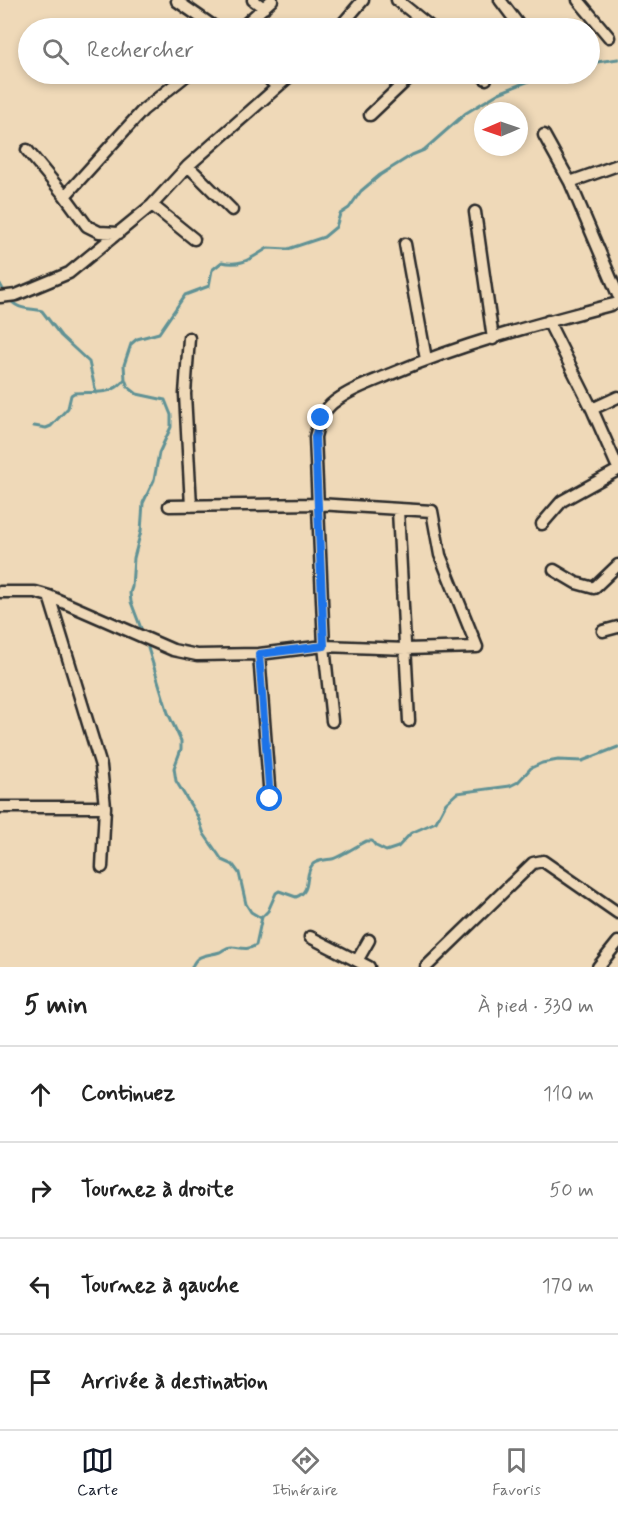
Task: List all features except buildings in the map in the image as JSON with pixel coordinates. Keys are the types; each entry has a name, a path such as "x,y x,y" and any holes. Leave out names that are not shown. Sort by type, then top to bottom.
{"street":[{"path":"253,0 268,4"},
{"path":"348,18 363,0"},
{"path":"397,0 420,18"},
{"path":"500,0 513,18"},
{"path":"578,0 593,18"},
{"path":"177,1 202,18"},
{"path":"252,18 268,4"},
{"path":"600,26 609,37"},
{"path":"65,196 143,110 176,84"},
{"path":"274,84 277,87"},
{"path":"0,297 16,295 69,273 153,205 188,166 280,84"},
{"path":"370,115 403,84"},
{"path":"544,135 570,182 618,295"},
{"path":"27,150 87,226 99,232 119,233"},
{"path":"570,182 618,165"},
{"path":"188,166 232,210"},
{"path":"153,205 194,238"},
{"path":"475,212 493,339"},
{"path":"405,244 426,359"},
{"path":"332,721 324,646 315,437 317,427 327,409 334,402 358,388 426,359 548,321 618,303"},
{"path":"542,524 562,501 618,469 592,409 548,321"},
{"path":"189,338 185,394 191,506"},
{"path":"592,409 618,397"},
{"path":"0,592 34,592 49,596 173,650 197,655 259,654 324,646 406,649 477,647 440,555 432,512 318,504 169,506"},
{"path":"398,510 408,721"},
{"path":"554,570 576,583 594,588 618,565"},
{"path":"49,596 101,766 105,807 102,867"},
{"path":"603,631 618,627"},
{"path":"259,654 270,799"},
{"path":"0,807 105,807"},
{"path":"426,967 538,860 543,861 618,913"},
{"path":"310,937 369,967"},
{"path":"357,961 369,940"},
{"path":"598,967 618,942"}],"waterway":[{"path":"600,62 618,59"},
{"path":"142,631 130,593 134,558 141,531 143,503 154,480 159,453 171,427 171,415 165,400 137,394 128,387 124,365 131,344 137,339 159,333 185,295 209,286 212,270 222,262 242,262 268,248 288,249 324,237 336,227 340,214 349,208 361,191 380,175 424,150 466,113 499,93 522,84"},
{"path":"0,284 5,293"},
{"path":"9,298 19,307 42,311 61,336 89,362 96,393"},
{"path":"34,426 46,428 51,426 68,408 71,395 74,393 108,391 120,385 125,379"},
{"path":"148,648 168,713 181,741 181,749 174,768 176,781 198,817 204,834 222,860 233,865 239,873 246,904 251,912 261,918"},
{"path":"192,967 197,959 229,947 247,949 256,945 262,917 268,911 276,893 279,891 296,897 301,894 306,887 313,864 335,858 366,841 372,841 386,851 398,847 411,833 436,822 446,803 457,793 510,786 518,782 531,768 542,763 558,760 582,761 618,747"}],"route":[{"path":"270,799 259,654 324,646 315,437 321,418"}]}
